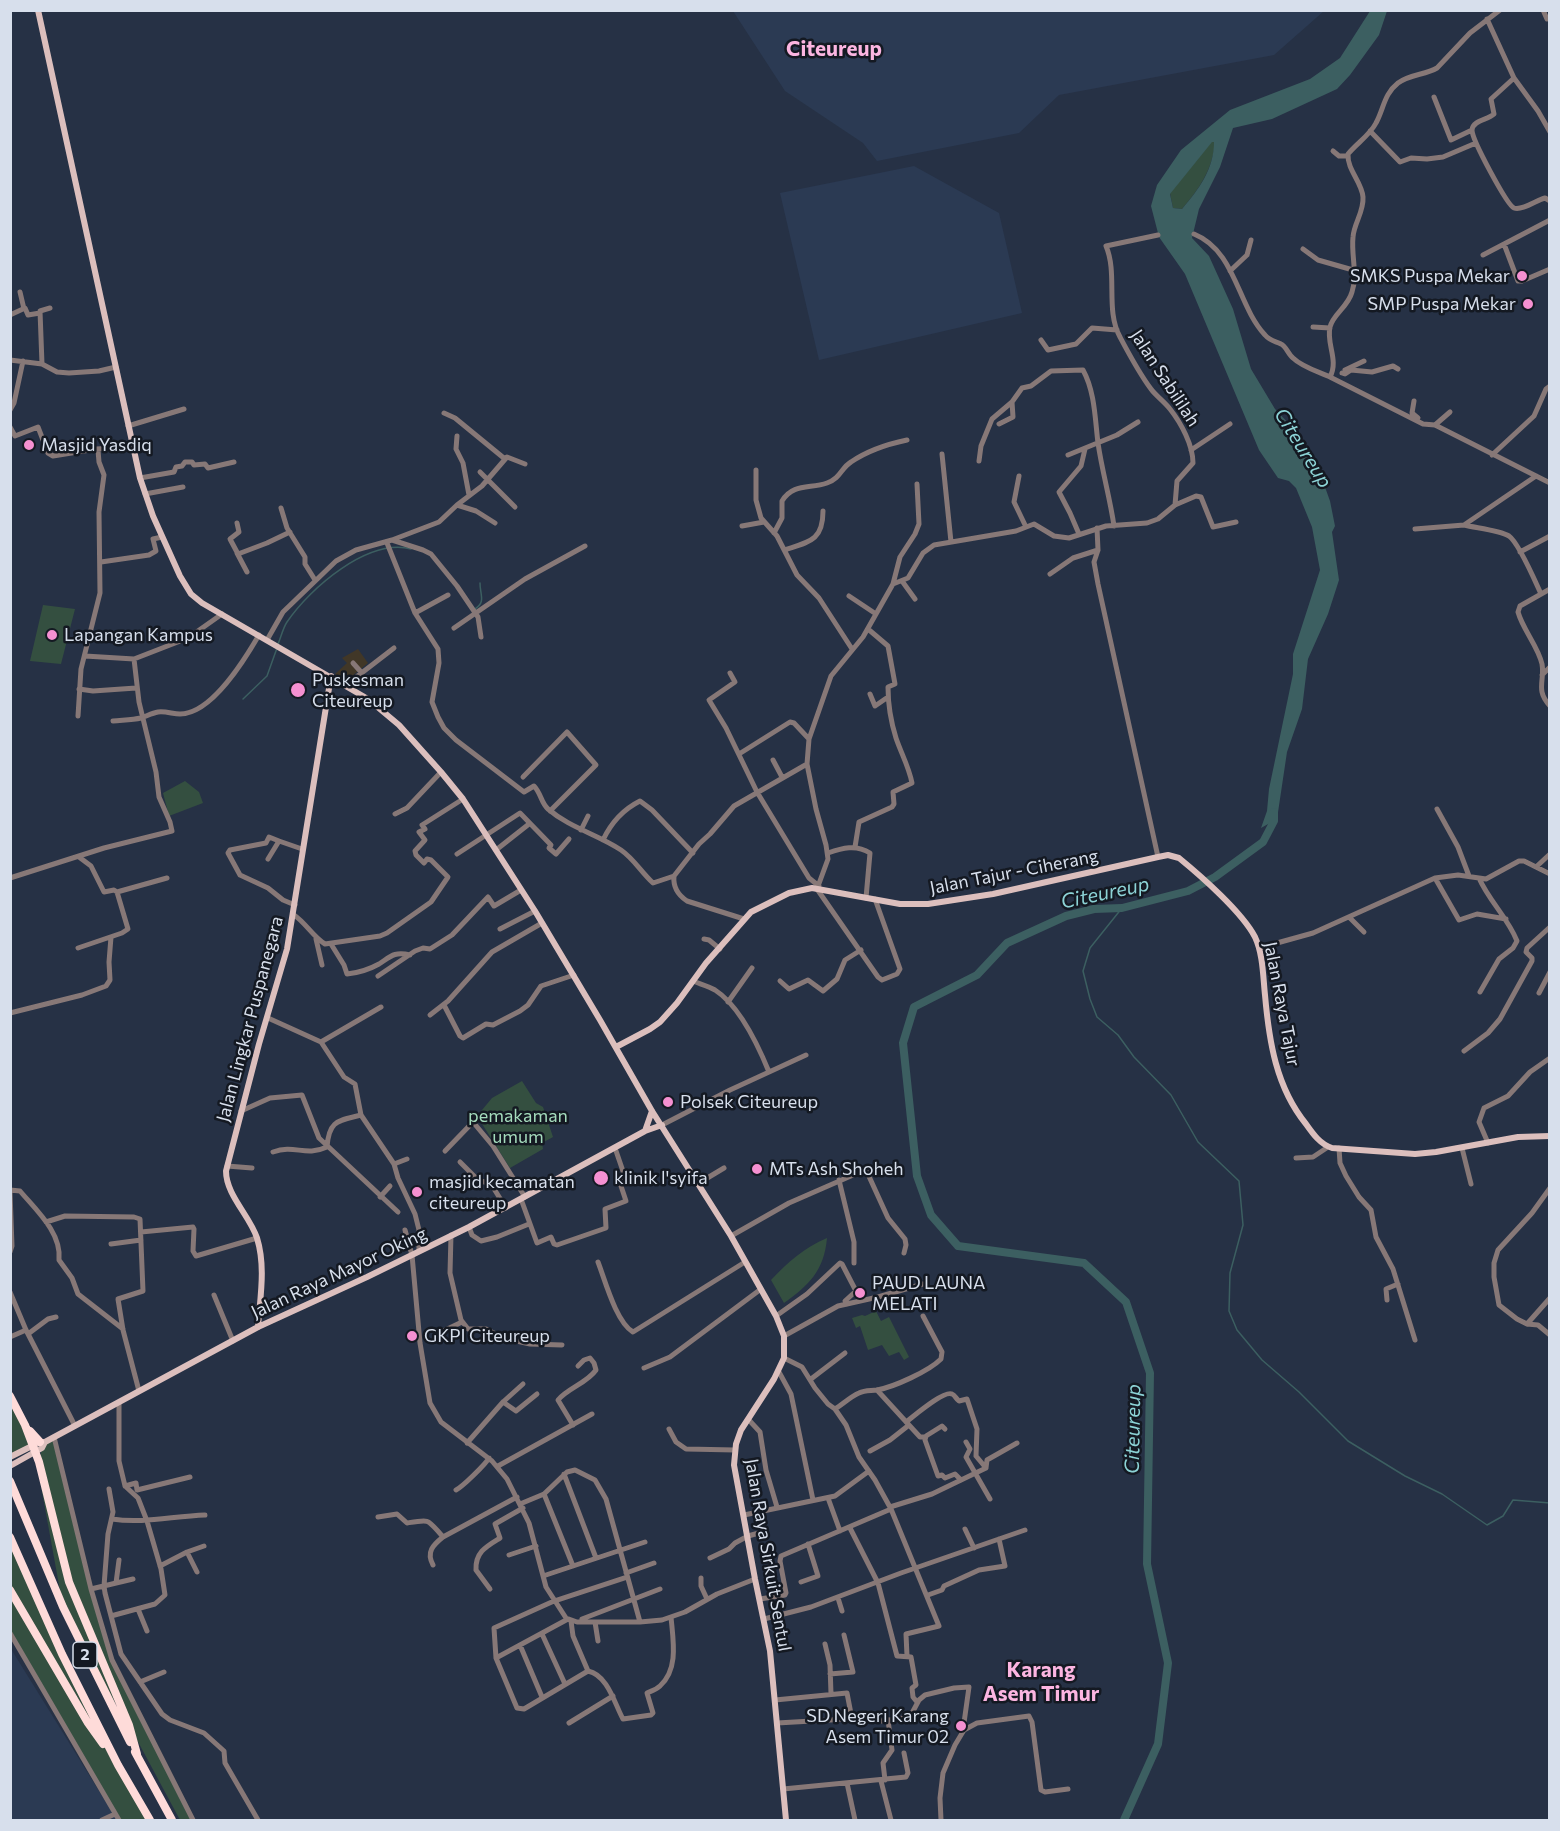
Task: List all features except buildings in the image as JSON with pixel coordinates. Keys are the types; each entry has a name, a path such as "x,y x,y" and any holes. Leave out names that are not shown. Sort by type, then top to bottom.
{"highway":[{"path":"10,1396 39,1446 39,1462 69,1582 129,1725 136,1754"},
{"name":"2","path":"11,1483 63,1607 172,1821"},
{"name":"2","path":"10,1537 54,1638 118,1765 150,1821"},
{"path":"10,1590 88,1723 118,1765"}],"main road":[{"name":"Jalan Raya Sirkuit Sentul","path":"38,10 140,478 162,537 191,594 202,603 368,699 399,725 463,799 574,975 652,1111 699,1183 776,1316 784,1336 784,1358 779,1372 748,1419 738,1439 735,1450 735,1473 770,1652 786,1821"},
{"name":"Jalan Lingkar Puspanegara","path":"258,1327 262,1267 257,1238 227,1183 227,1166 282,970 294,915 302,849 331,676"},
{"name":"Jalan Tajur - Ciherang","path":"616,1047 660,1022 744,920 760,907 789,893 818,888 913,905 952,902 1168,855 1179,858 1217,892"},
{"name":"Jalan Raya Tajur","path":"1217,892 1254,936 1259,948 1269,1034 1278,1071 1297,1113 1315,1136 1328,1147"},
{"path":"645,1131 652,1111"},
{"name":"Jalan Raya Mayor Oking","path":"10,1466 54,1437 258,1327 469,1227 645,1131 662,1125"},
{"path":"1328,1147 1415,1154 1532,1135 1550,1136"},
{"name":"Jalan Raya Mayor Oking","path":"10,1457 39,1446"}],"street":[{"path":"1333,151 1339,156 1348,156 1376,124 1386,96 1392,88 1404,79 1437,68 1470,33 1500,10"},
{"path":"1544,10 1547,19"},
{"path":"1487,19 1514,78 1550,132"},
{"path":"1434,97 1451,140 1472,130 1478,122 1493,115 1491,99 1514,78"},
{"path":"1472,130 1476,143 1498,186 1511,206 1516,209 1545,198 1550,201"},
{"path":"1370,131 1400,162 1415,158 1436,159 1476,143"},
{"path":"1330,377 1334,362 1330,328 1333,320 1349,302 1354,285 1353,234 1361,216 1363,199 1362,189 1348,156"},
{"path":"1483,255 1550,220"},
{"path":"1194,234 1212,244 1237,280 1243,301 1267,338 1283,344 1290,356 1297,362 1423,424 1432,425 1450,412"},
{"name":"Jalan Sabililah","path":"1158,235 1106,246 1111,256 1117,330 1151,389 1178,421 1191,450 1193,464 1177,481 1175,505"},
{"path":"1230,271 1247,255 1251,240"},
{"path":"1504,244 1518,281 1550,269"},
{"path":"1303,249 1318,260 1353,270"},
{"path":"20,292 24,309 28,315 50,308"},
{"path":"10,315 24,309"},
{"path":"40,313 42,364"},
{"path":"1313,327 1330,328"},
{"path":"1041,340 1048,350 1076,344 1092,328 1117,330"},
{"path":"10,360 42,364 55,371 69,373 116,367"},
{"path":"11,408 24,361"},
{"path":"1337,381 1342,373 1364,361"},
{"path":"1342,373 1353,370 1372,372 1393,366 1398,369"},
{"path":"980,461 981,446 992,418 1012,402 1022,388 1033,385 1051,371 1083,370 1094,404 1113,526"},
{"path":"1492,454 1534,416 1546,389 1550,386"},
{"path":"1414,401 1412,414 1550,483"},
{"path":"999,424 1013,417 1012,402"},
{"path":"128,426 184,409"},
{"path":"444,413 455,418 505,459"},
{"path":"1068,455 1117,435 1138,422"},
{"path":"1191,450 1230,423"},
{"path":"10,427 13,435 16,436 38,427 48,453 52,455 132,447"},
{"path":"457,436 456,449 463,463 470,495"},
{"path":"774,533 782,518 782,501 790,491 795,488 818,486 830,482 841,474 850,462 889,444 907,440"},
{"path":"1079,534 1059,492 1081,466 1085,448"},
{"path":"78,716 79,689 100,593 99,512 104,476 98,450"},
{"path":"942,454 951,542"},
{"path":"269,641 283,612 343,555 389,544 434,526 457,504 488,480 505,459 508,457 525,464"},
{"path":"140,478 174,472 176,467 182,466 185,462 192,462 195,465 205,464 208,468 234,462"},
{"path":"756,470 757,508 764,522 774,533 797,575 819,598 852,649"},
{"path":"480,472 515,507"},
{"path":"1019,476 1014,502 1026,527"},
{"path":"1464,525 1536,476"},
{"path":"818,888 828,863 828,853 807,764 809,739 831,676 868,629 892,585 900,557 915,534 919,524 917,484"},
{"path":"146,494 183,487"},
{"path":"892,585 911,575 919,558 927,549 1026,527 1037,525 1054,536 1064,538 1098,528 1147,523 1158,519 1175,505 1196,496 1201,497 1213,527 1236,522"},
{"path":"457,504 495,523"},
{"path":"281,508 290,532 305,557 305,564 315,580"},
{"path":"784,550 810,541 818,535 823,525 823,511"},
{"path":"742,526 764,522"},
{"path":"237,523 239,531 230,539 247,572"},
{"path":"1415,529 1464,525 1506,534 1513,539 1541,594"},
{"path":"1098,528 1095,565 1102,607 1158,857"},
{"path":"237,553 290,532"},
{"path":"1520,552 1550,536"},
{"path":"101,562 155,552 153,539 162,537"},
{"path":"389,544 423,550 430,554 457,586 479,619 481,637"},
{"path":"389,544 415,613 438,649 439,663 432,702 444,728 470,751 525,792 534,786 545,807 566,823 603,840 628,855 653,883 674,876 728,811 807,764"},
{"path":"453,628 525,579 585,546"},
{"path":"1050,574 1073,558 1098,550"},
{"path":"902,581 915,599"},
{"path":"1550,589 1520,606 1518,612 1542,663 1541,689 1550,706"},
{"path":"415,613 448,595"},
{"path":"849,596 876,614"},
{"path":"85,656 134,658 188,638 222,614"},
{"path":"855,847 859,822 892,807 893,792 912,784 897,741 888,697 888,686 895,684 889,650 886,643 868,629"},
{"path":"113,721 161,712 179,714 197,709 214,697 245,659 259,635"},
{"path":"346,685 394,648"},
{"path":"10,878 172,831 159,799 156,772 136,688 134,658"},
{"path":"353,663 361,672"},
{"path":"1542,675 1550,667"},
{"path":"730,673 735,682 709,699 757,792 809,878 880,979 894,976 899,972 899,966 875,899"},
{"path":"79,689 93,691 136,688"},
{"path":"870,694 875,706 888,697"},
{"path":"739,754 790,722 794,723 809,739"},
{"path":"523,777 567,732 596,765 550,811"},
{"path":"773,760 782,777"},
{"path":"395,814 407,808 441,772"},
{"path":"294,915 306,924 322,943 331,944 380,936 394,929 435,898 448,877 431,860 427,859 424,863 416,855 415,851 425,840 418,832 425,829 422,825 463,799"},
{"path":"603,840 615,820 640,801 693,853"},
{"path":"1437,809 1458,847 1468,876"},
{"path":"456,854 520,813 551,844 549,848 556,854 569,839"},
{"path":"581,830 588,816"},
{"path":"496,850 529,824"},
{"path":"295,905 287,903 270,889 240,875 228,852 266,843 270,837 302,849"},
{"path":"268,859 279,841"},
{"path":"828,853 844,847 855,847 870,853 866,898"},
{"path":"1536,867 1550,854"},
{"path":"79,857 91,867 105,893 114,890 117,892 167,878"},
{"path":"1259,948 1300,938 1435,878 1468,876 1486,879 1519,861 1524,861 1550,874"},
{"path":"674,876 675,887 687,901 744,920"},
{"path":"1435,878 1459,920 1470,914 1506,919"},
{"path":"1464,1051 1488,1033 1503,1015 1532,961 1526,950 1517,943 1506,919 1486,894 1479,878"},
{"path":"378,976 410,955 423,948 432,948 452,935 489,897 494,906 521,890"},
{"path":"78,948 128,929 117,892"},
{"path":"500,929 535,911"},
{"path":"1349,917 1364,932"},
{"path":"430,1015 444,1005 492,952 542,923"},
{"path":"1526,950 1550,927"},
{"path":"10,1013 82,995 106,986 110,980 111,937"},
{"path":"316,937 322,965"},
{"path":"704,939 709,940 720,949"},
{"path":"1480,992 1499,959 1517,943"},
{"path":"331,944 347,974 369,968 395,955 410,955"},
{"path":"780,981 789,989 808,980 823,991 837,979 845,960 861,951"},
{"path":"728,1002 752,968"},
{"path":"1539,993 1550,972"},
{"path":"444,1005 463,1038 486,1024 493,1024 520,1011 528,1005 541,986 574,975"},
{"path":"693,982 714,990 728,1002 753,1036 768,1072"},
{"path":"693,982 712,991 726,1003 754,1043 768,1072"},
{"path":"321,1042 381,1008"},
{"path":"268,1018 321,1042 344,1077 356,1086 361,1115 394,1164 415,1214 418,1230 415,1253 420,1343 430,1403 441,1422 498,1466 517,1497 536,1546 546,1587 570,1620 573,1636 588,1671"},
{"path":"662,1125 806,1055"},
{"path":"1488,1143 1479,1122 1484,1108 1508,1096 1530,1072 1550,1058"},
{"path":"241,1111 273,1098 302,1095 316,1134 327,1147 398,1212"},
{"path":"327,1147 328,1132 335,1123 361,1115"},
{"path":"445,1151 473,1122 498,1153 523,1198 529,1224 537,1243 551,1237 556,1245 606,1228 604,1209 626,1201 619,1180 625,1177 615,1148"},
{"path":"273,1152 290,1147 312,1152 327,1147"},
{"path":"1296,1158 1313,1157 1328,1147"},
{"path":"1339,1148 1340,1163 1346,1176 1359,1197 1370,1206 1378,1243 1393,1269 1415,1340"},
{"path":"1462,1148 1471,1184"},
{"path":"394,1164 407,1159"},
{"path":"460,1162 478,1180 491,1184 506,1208"},
{"path":"227,1166 252,1168"},
{"path":"699,1183 724,1168"},
{"path":"730,1236 789,1203 839,1180 860,1172 867,1172 888,1218 905,1239 904,1253"},
{"path":"839,1180 854,1242 854,1263"},
{"path":"380,1197 390,1186"},
{"path":"1550,1188 1532,1213 1501,1245 1494,1263 1499,1305 1517,1319 1527,1324 1538,1325 1550,1335"},
{"path":"10,1252 12,1246 10,1191 20,1191 46,1222 58,1247 59,1260 72,1278 76,1292 123,1330"},
{"path":"46,1222 65,1216 138,1217 140,1219 143,1291 119,1298 123,1330 139,1391"},
{"path":"469,1227 472,1235 481,1241 529,1224"},
{"path":"141,1232 193,1227 195,1228 193,1251 196,1256 257,1238"},
{"path":"405,1230 415,1253"},
{"path":"451,1235 450,1273 462,1322 471,1330 486,1329 514,1341 562,1345"},
{"path":"111,1244 141,1240"},
{"path":"598,1262 618,1312 629,1330 633,1332 745,1262"},
{"path":"776,1316 807,1294 840,1263 856,1291 846,1299 847,1304"},
{"path":"784,1336 838,1306 923,1284"},
{"path":"1387,1300 1386,1290 1398,1284"},
{"path":"644,1368 670,1357 761,1289"},
{"path":"10,1292 27,1332 75,1426"},
{"path":"214,1295 233,1341"},
{"path":"1527,1324 1550,1298"},
{"path":"835,1409 861,1392 877,1390 914,1375 941,1359 942,1352 923,1316"},
{"path":"10,1337 27,1332 48,1319 56,1317"},
{"path":"439,1333 462,1322"},
{"path":"811,1379 845,1353"},
{"path":"573,1425 558,1400 573,1387 593,1375 596,1370 590,1358 578,1366"},
{"path":"784,1358 799,1364 822,1396 835,1409 849,1431 859,1457 890,1508 928,1595 939,1626 906,1634 907,1656"},
{"path":"779,1372 791,1394 813,1500"},
{"path":"467,1443 503,1402 523,1384"},
{"path":"877,1390 920,1437 925,1437 942,1426 945,1430"},
{"path":"503,1402 516,1411 537,1394"},
{"path":"870,1450 890,1440 940,1397 952,1394 958,1401 967,1399 977,1430 976,1456 986,1468"},
{"path":"111,1616 155,1604 165,1595 160,1566 147,1521 138,1498 125,1486 119,1461 119,1402"},
{"path":"498,1466 592,1414"},
{"path":"748,1419 760,1432 766,1470 777,1507"},
{"path":"669,1429 676,1442 686,1449 735,1450"},
{"path":"54,1437 111,1660 193,1821"},
{"path":"925,1437 938,1476 943,1475 945,1478 957,1474 961,1480"},
{"path":"966,1442 970,1449 966,1457 990,1499"},
{"path":"986,1468 987,1460 1017,1443"},
{"path":"456,1490 482,1468 489,1458"},
{"path":"760,1599 786,1593 780,1558 890,1508 932,1494 986,1468"},
{"path":"490,1589 476,1570 478,1556 483,1549 500,1538 495,1524 544,1494 564,1474 571,1470 579,1471 595,1480 600,1487 615,1528 640,1622"},
{"path":"744,1515 835,1496 869,1471"},
{"path":"564,1474 597,1558"},
{"path":"125,1486 136,1483 137,1490 190,1477"},
{"path":"109,1490 113,1512 108,1533 104,1586 121,1654 162,1714 204,1733 224,1751 225,1763 258,1821"},
{"path":"544,1494 573,1566"},
{"path":"433,1565 429,1557 430,1550 443,1537 517,1497"},
{"path":"828,1498 840,1531"},
{"path":"378,1517 397,1514 407,1523 426,1520 443,1537"},
{"path":"112,1519 131,1522 168,1516 204,1515"},
{"path":"850,1528 878,1583 897,1656 912,1658 916,1685 912,1688 912,1694 917,1702"},
{"path":"966,1528 974,1548"},
{"path":"764,1619 838,1598 1025,1530"},
{"path":"710,1557 729,1549 748,1536 766,1531"},
{"path":"928,1595 979,1570 1005,1565 999,1539"},
{"path":"543,1576 645,1542"},
{"path":"801,1582 818,1576 808,1544"},
{"path":"160,1566 204,1546"},
{"path":"509,1556 536,1546"},
{"path":"187,1552 197,1572"},
{"path":"116,1583 119,1560"},
{"path":"654,1563 554,1601 495,1627 493,1632 496,1658 516,1708 524,1709 588,1671 597,1674 613,1696 624,1720 652,1714 648,1693 661,1685 669,1675 672,1664 671,1617"},
{"path":"701,1578 701,1586 707,1599"},
{"path":"92,1589 133,1579"},
{"path":"496,1658 570,1620 640,1622 671,1617 755,1579"},
{"path":"582,1618 660,1589"},
{"path":"838,1598 842,1611"},
{"path":"138,1609 147,1631"},
{"path":"595,1622 598,1641"},
{"path":"10,1634 119,1821"},
{"path":"542,1634 565,1684"},
{"path":"830,1674 853,1672 844,1635"},
{"path":"825,1644 831,1694"},
{"path":"520,1645 542,1697"},
{"path":"111,1660 121,1654"},
{"path":"140,1682 164,1672"},
{"path":"777,1723 852,1719 888,1720 908,1717 917,1702 927,1694 969,1687 963,1731 943,1773 940,1798 941,1821"},
{"path":"775,1700 848,1693 852,1719"},
{"path":"569,1723 613,1696"},
{"path":"963,1731 977,1723 1028,1716 1032,1722 1041,1790 1045,1792 1068,1789"},
{"path":"888,1720 892,1750 883,1763 883,1781 891,1821"},
{"path":"783,1789 883,1781 907,1776 904,1754"},
{"path":"847,1783 855,1821"},
{"path":"102,1821 115,1814"}],"shaded area":[{"path":"733,11 1324,11 1274,55 1059,95 1019,133 877,161 863,143 785,91"},
{"path":"914,166 999,213 1022,313 819,360 780,193"},
{"path":"358,649 368,663 345,682 335,674 347,663 342,658"},
{"path":"11,1649 117,1820 11,1820"}],"green space":[{"path":"1212,141 1215,142 1214,152 1204,178 1182,209 1173,208 1170,193"},
{"name":"Lapangan Kampus","path":"43,605 75,609 61,664 30,661"},
{"path":"185,781 199,792 203,803 169,816 163,793"},
{"name":"pemakaman umum","path":"522,1081 536,1103 543,1107 553,1137 542,1143 543,1149 510,1168 477,1116 492,1098"},
{"path":"827,1238 823,1260 814,1276 784,1303 771,1280 797,1256"},
{"path":"876,1311 881,1321 889,1317 909,1357 904,1360 899,1352 889,1356 882,1345 868,1350 860,1326 856,1328 852,1318"},
{"path":"10,1396 33,1446 10,1457"},
{"path":"54,1437 109,1651 193,1820 180,1820 129,1725 82,1649 63,1607 35,1453 39,1461 42,1448"},
{"path":"10,1536 62,1654 150,1820 118,1820 11,1632"}],"water":[{"path":"1370,11 1387,11 1379,35 1337,89 1272,119 1233,128 1220,167 1199,209 1192,238 1209,256 1233,309 1251,369 1275,409 1291,426 1306,448 1321,476 1330,501 1335,526 1332,532 1339,580 1328,614 1308,659 1302,709 1287,752 1277,819 1261,828 1267,811 1269,789 1293,674 1293,654 1320,570 1312,527 1296,488 1289,481 1278,478 1259,450 1185,274 1159,237 1151,206 1157,185 1181,150 1230,110 1310,79 1340,58","holes":["1214,142 1211,161 1200,186 1182,209 1173,208 1170,194"]}],"waterway":[{"path":"278,644 286,624 297,609 325,581 359,558 377,551 394,548 411,549"},
{"path":"475,609 481,601 480,583"},
{"path":"243,699 267,676 277,648"},
{"name":"Citeureup","path":"1124,1820 1158,1744 1168,1663 1147,1564 1150,1373 1126,1302 1084,1263 958,1246 931,1215 917,1176 903,1043 914,1007 977,975 1007,943 1066,916 1094,909 1122,908 1188,891 1215,877 1263,842 1274,821 1274,812"},
{"path":"1122,908 1090,948 1083,971 1090,999 1097,1017 1118,1035 1134,1057 1171,1095 1198,1142 1239,1181 1243,1225 1230,1273 1229,1311 1237,1330 1262,1360 1299,1392 1348,1441 1405,1476 1442,1494 1487,1525 1503,1516 1513,1500 1550,1503"}],"place":[{"name":"SMKS Puspa Mekar","path":"1522,276"},
{"name":"SMP Puspa Mekar","path":"1528,304"},
{"name":"Masjid Yasdiq","path":"29,445"},
{"name":"Lapangan Kampus","path":"52,635"},
{"name":"Puskesman Citeureup","path":"298,690"},
{"name":"Polsek Citeureup","path":"668,1102"},
{"name":"MTs Ash Shoheh","path":"757,1169"},
{"name":"klinik l'syifa","path":"601,1178"},
{"name":"masjid kecamatan citeureup","path":"417,1192"},
{"name":"PAUD LAUNA MELATI","path":"860,1293"},
{"name":"GKPI Citeureup","path":"412,1336"},
{"name":"SD Negeri Karang Asem Timur 02","path":"961,1726"}],"district":[{"name":"Citeureup","path":"834,49"},
{"name":"Karang Asem Timur","path":"1041,1682"}]}
